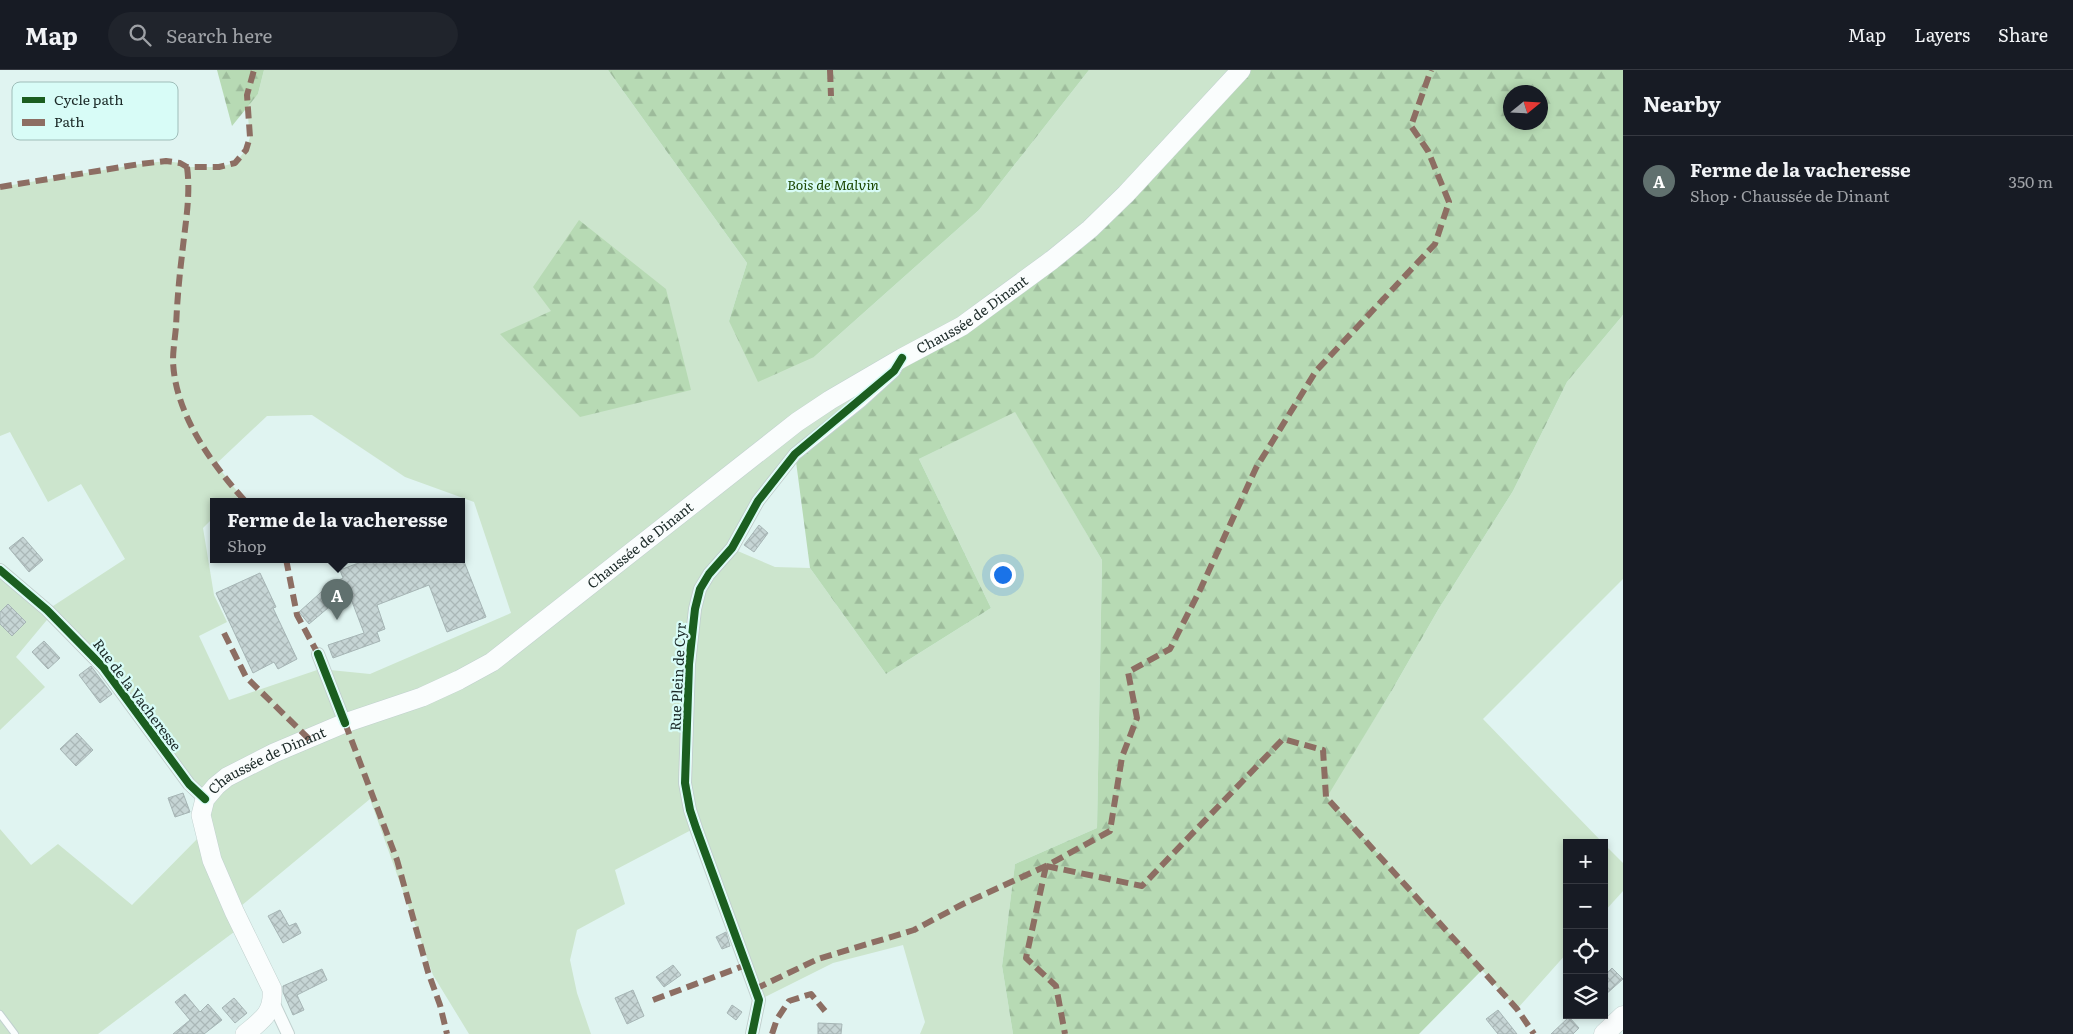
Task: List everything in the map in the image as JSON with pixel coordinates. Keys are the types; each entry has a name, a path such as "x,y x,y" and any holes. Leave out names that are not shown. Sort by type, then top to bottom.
{"main road":[{"name":"Chaussée de Dinant","path":"273,1002 272,989 234,911 212,860 201,815 205,799 216,786 227,777 274,753 345,723 422,697 492,662 797,422 830,400 970,320 1008,294 1090,229 1126,194 1242,70"},
{"path":"245,1034 263,1019 273,1002"},
{"path":"1604,1034 1623,1016"}],"street":[{"name":"Rue Plein de Cyr","path":"752,1034 758,1000 693,819 685,783 689,664 695,609 700,589 709,574 732,548 758,501 795,454 894,372 902,358"},
{"name":"Rue de la Vacheresse","path":"0,570 47,610 103,667 189,784 205,799"},
{"path":"318,654 345,723"},
{"path":"273,1002 288,1034"}],"lane":[{"path":"0,1014 15,1034"}],"green space":[{"path":"217,70 264,70 258,94 232,126"},
{"path":"264,70 608,70 747,263 729,321 814,357 979,210 1089,70 1241,70 1126,194 795,454 733,549 775,567 810,568 886,674 991,608 919,459 1015,411 1102,560 1097,828 1015,864 1002,966 1013,1034 920,1034 925,1022 903,945 833,963 759,1000 695,828 615,870 625,904 577,930 570,960 577,993 591,1034 469,1034 433,975 370,799 235,911 242,926 98,1034 0,1034 0,829 31,865 58,844 132,905 204,832 205,799 133,710 51,615 16,657 45,687 0,730 0,570 47,610 125,559 81,484 48,502 10,432 0,436 0,187 166,161 180,163 188,167 219,167 235,163 246,150 250,137 247,107 258,94"},
{"name":"Bois de Malvin","path":"608,70 1089,70 979,210 814,357 758,382 729,321 747,263"},
{"path":"1241,70 1623,70 1623,315 1567,382 1513,491 1438,610 1327,797 1482,970 1419,1034 1013,1034 1002,966 1015,864 1097,828 1102,560 1015,412 919,459 991,608 886,674 810,568 795,454 894,372 1052,260"},
{"path":"579,220 666,289 691,390 580,417 500,334 551,311 533,287"},
{"path":"1623,315 1623,579 1483,719 1599,839 1563,839 1563,957 1517,1009 1326,797 1391,692 1438,610 1513,491 1567,382"},
{"path":"1608,848 1623,863 1623,891 1608,908"}],"building":[{"path":"759,525 768,533 754,552 744,545"},
{"path":"23,537 43,560 29,572 9,548"},
{"path":"358,563 465,563 486,617 447,632 429,585 377,605 385,629 377,632 380,641 333,658 328,645 364,633 348,591 309,624 299,612 329,585 343,578 340,570"},
{"path":"260,573 276,607 273,608 297,659 278,669 274,662 253,673 216,593"},
{"path":"8,604 26,622 12,636 0,624 0,612"},
{"path":"44,641 60,658 48,669 32,652"},
{"path":"91,666 112,694 100,703 79,675"},
{"path":"77,733 93,750 76,766 60,749"},
{"path":"183,793 190,812 175,817 168,798"},
{"path":"280,910 289,926 296,923 301,933 283,943 268,916"},
{"path":"726,932 730,946 722,949 716,937"},
{"path":"673,965 681,975 664,987 656,977"},
{"path":"1612,968 1623,979 1608,992 1608,974"},
{"path":"322,969 327,980 297,995 304,1010 293,1015 283,992 283,986"},
{"path":"633,990 644,1016 627,1024 615,998"},
{"path":"185,994 200,1012 208,1004 222,1020 204,1034 173,1034 190,1020 175,1002"},
{"path":"234,998 247,1013 235,1023 222,1008"},
{"path":"732,1005 742,1012 736,1020 727,1013"},
{"path":"1498,1010 1517,1034 1498,1034 1486,1019"},
{"path":"1567,1019 1571,1019 1579,1028 1573,1034 1551,1034"},
{"path":"818,1023 842,1024 841,1034 818,1034"}],"marked path":[{"path":"0,187 166,161 180,163 187,167 219,167 235,163 246,150 250,137 247,95 254,70"},
{"path":"830,70 831,96"},
{"path":"755,989 818,959 914,930 963,904 1046,866 1110,831 1122,757 1137,718 1128,672 1170,649 1200,590 1256,468 1316,371 1435,244 1449,202 1428,151 1411,126 1431,70"},
{"path":"187,167 188,200 173,357 175,381 180,400 197,437 220,471 242,498"},
{"path":"287,563 297,615 318,654"},
{"path":"224,633 246,677 309,739"},
{"path":"345,723 397,860 447,1034"},
{"path":"1046,866 1142,886 1283,739 1323,750 1326,797 1517,1009 1534,1034"},
{"path":"1046,866 1026,958 1056,986 1065,1034"},
{"path":"653,1000 746,965"},
{"path":"772,1034 777,1019 789,1001 811,994 825,1011"}],"cycle path":[{"path":"752,1034 759,1000 696,828 690,810 685,783 689,664 695,609 700,589 709,574 732,548 758,501 795,454 894,371 902,358"},
{"path":"0,570 47,610 103,667 189,784 205,799"},
{"path":"318,654 345,723"}],"place":[{"name":"Ferme de la vacheresse","path":"337,620"}]}
